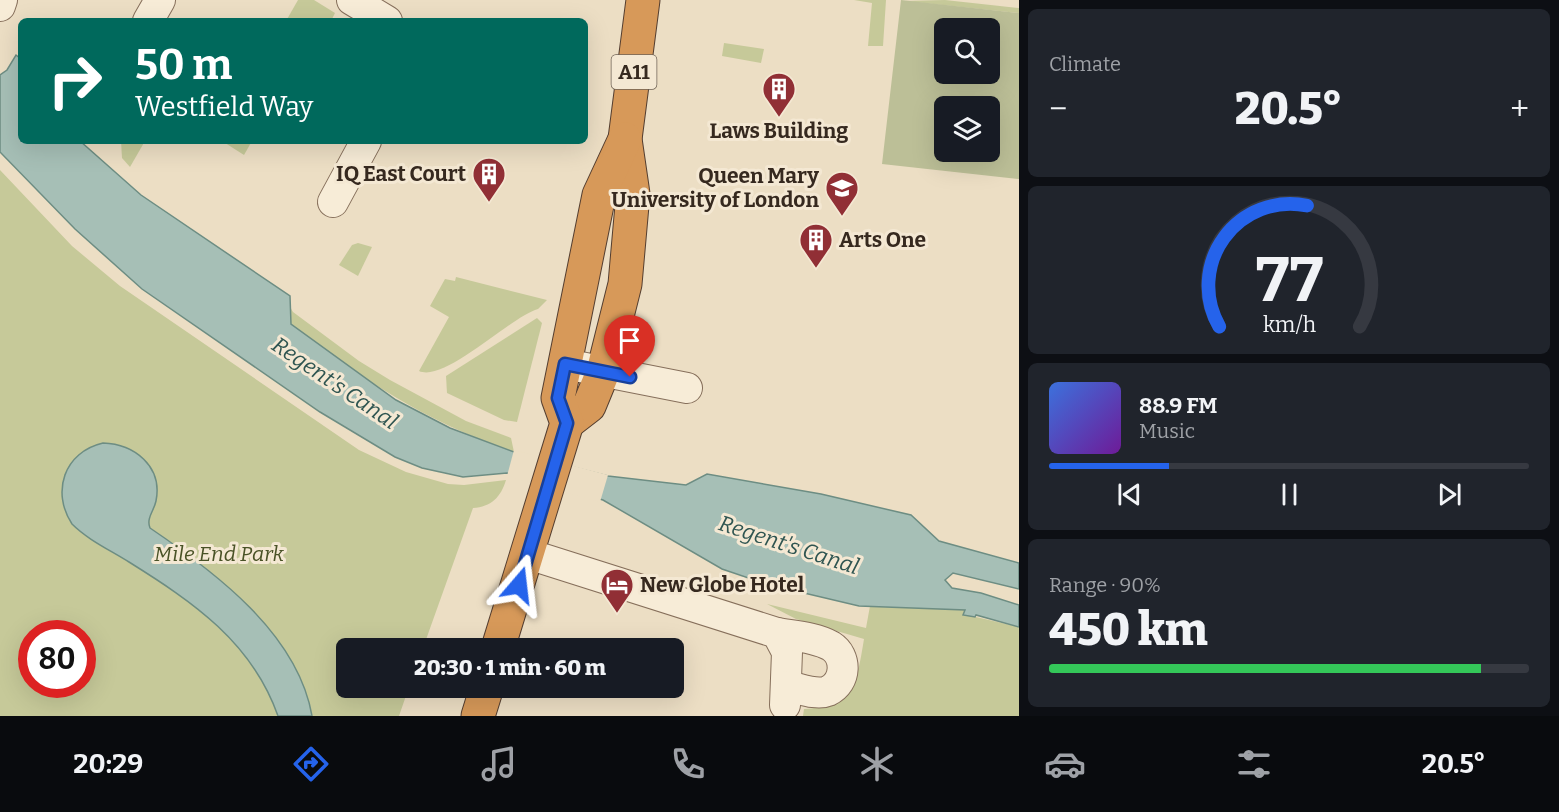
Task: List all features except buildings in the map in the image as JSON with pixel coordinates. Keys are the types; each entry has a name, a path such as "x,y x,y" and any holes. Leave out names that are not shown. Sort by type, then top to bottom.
{"highway":[{"name":"A11","path":"625,139 598,195 558,398 567,423 589,406 603,372 628,263 633,194 625,139 643,0"},
{"path":"501,638 567,423"},
{"path":"478,716 483,698"}],"street":[{"path":"0,6 2,0"},
{"path":"150,18 160,0"},
{"path":"352,0 382,18"},
{"path":"333,202 364,144"},
{"path":"565,364 687,388"},
{"path":"528,554 777,633 819,641 831,646 842,657 844,663 837,684 828,691 786,695 788,652 777,633"}],"green space":[{"path":"298,0 314,0 335,13 332,18 288,18"},
{"path":"854,0 886,0 883,46 868,46 872,3"},
{"path":"901,0 1019,13 1019,179 882,164"},
{"path":"945,0 1019,8 1019,13 905,1"},
{"path":"724,43 764,49 761,63 722,56"},
{"path":"121,144 143,144 130,167 122,158"},
{"path":"227,144 250,144 244,155"},
{"name":"Mile End Park","path":"0,170 72,246 120,286 359,450 406,472 448,484 464,485 506,480 494,500 485,506 473,508 427,638 336,638 336,698 405,698 399,716 0,716"},
{"path":"358,243 372,247 358,276 339,265 352,245"},
{"path":"456,277 547,300 538,309 526,314 445,368 430,372 419,371 449,317 430,306 445,279 455,281"},
{"path":"290,307 293,312 359,361 390,380 466,421 511,438 514,452 452,427 370,381 291,324"},
{"path":"537,318 542,323 517,422 504,420 447,393 446,376"},
{"path":"767,604 866,628 870,606 965,610 963,614 1019,627 1019,716 803,716 804,709 833,703 850,689 859,668 864,639 796,619"}],"water":[{"name":"Regent's Canal","path":"16,55 18,57 18,144 83,144 141,195 290,296 291,324 396,400 450,428 514,452 608,476 686,485 707,474 821,494 911,515 939,541 1019,563 1019,589 953,573 945,580 952,588 981,593 1019,605 1019,627 976,615 975,617 963,615 965,610 859,606 766,584 722,569 603,500 507,473 463,477 422,468 395,457 320,412 142,289 75,229 0,152 0,75 7,70"},
{"path":"103,443 125,448 144,459 155,477 157,488 156,501 149,521 150,528 201,564 226,585 272,632 290,658 304,686 312,716 278,716 253,666 218,626 176,593 92,540 72,524 62,499 65,475 79,455"}],"pier":[{"path":"514,450 608,475 600,502 507,476"}],"place":[{"name":"Laws Building","path":"779,118"},
{"name":"IQ East Court","path":"489,203"},
{"name":"Queen Mary University of London","path":"842,217"},
{"name":"Arts One","path":"816,269"},
{"name":"New Globe Hotel","path":"617,614"}],"route":[{"path":"519,585 567,423 558,398 565,364 630,377"}]}
